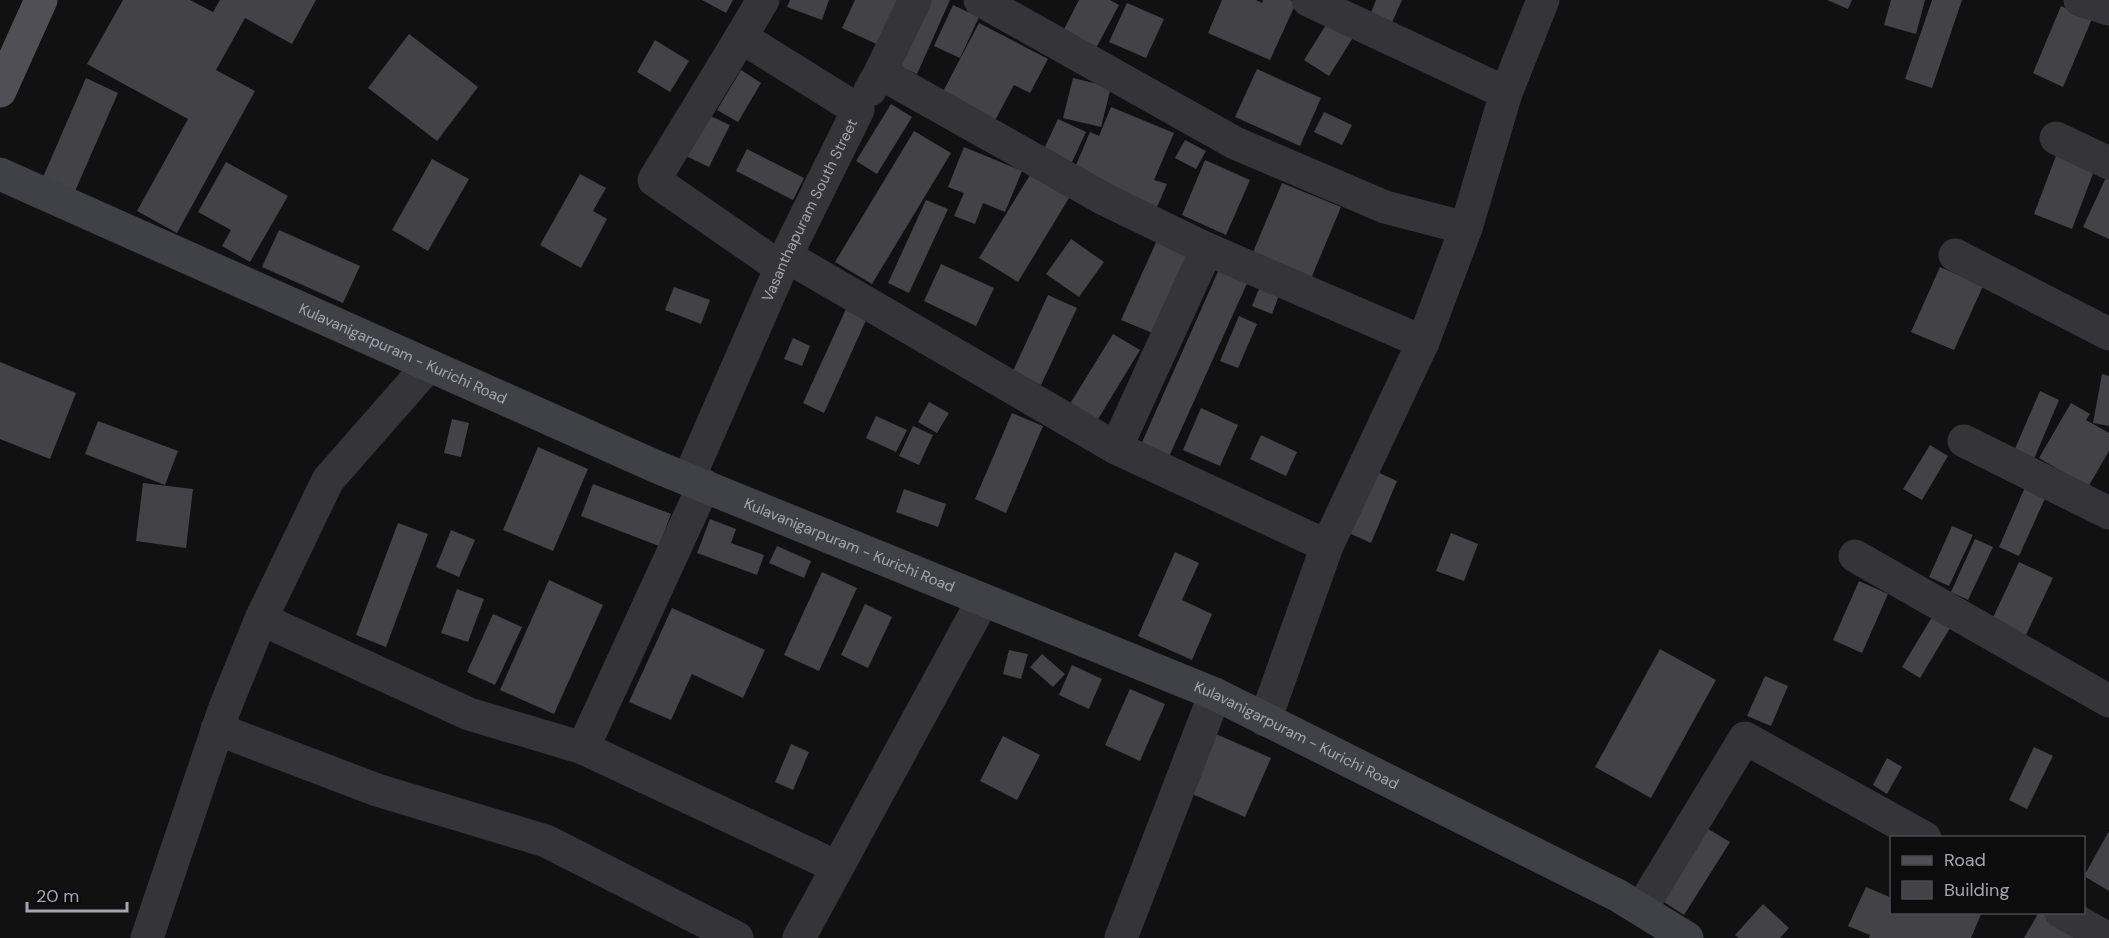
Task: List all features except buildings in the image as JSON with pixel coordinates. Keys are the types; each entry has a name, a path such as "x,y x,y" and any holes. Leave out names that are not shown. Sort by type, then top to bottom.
{"main road":[{"path":"0,91 41,0"},
{"name":"Kulavanigarpuram - Kurichi Road","path":"0,174 428,366 696,482 1215,694 1606,890 1686,938"}],"street":[{"path":"763,0 654,180 784,262 1116,448 1327,546"},
{"path":"858,110 880,73 915,0"},
{"path":"980,0 1235,143 1385,207 1466,228"},
{"path":"1308,0 1506,93"},
{"path":"1265,720 1327,546 1423,342 1466,228 1506,93 1543,0"},
{"path":"2080,0 2109,9"},
{"name":"Vasanthapuram South Street","path":"583,748 696,482 784,262 858,110 741,38"},
{"path":"880,73 1106,200 1207,249 1423,342"},
{"path":"2056,138 2109,163"},
{"path":"1116,448 1207,249"},
{"path":"1955,255 2109,334"},
{"path":"147,938 217,729 261,619 328,480 428,366"},
{"path":"1964,441 2109,513"},
{"path":"1855,556 2109,701"},
{"path":"799,938 983,600"},
{"path":"261,619 469,714 583,748 837,867"},
{"path":"1120,938 1215,694"},
{"path":"217,729 377,790 546,841 738,938"},
{"path":"1641,909 1745,738 1923,836"},
{"path":"2065,914 2108,938"}]}
